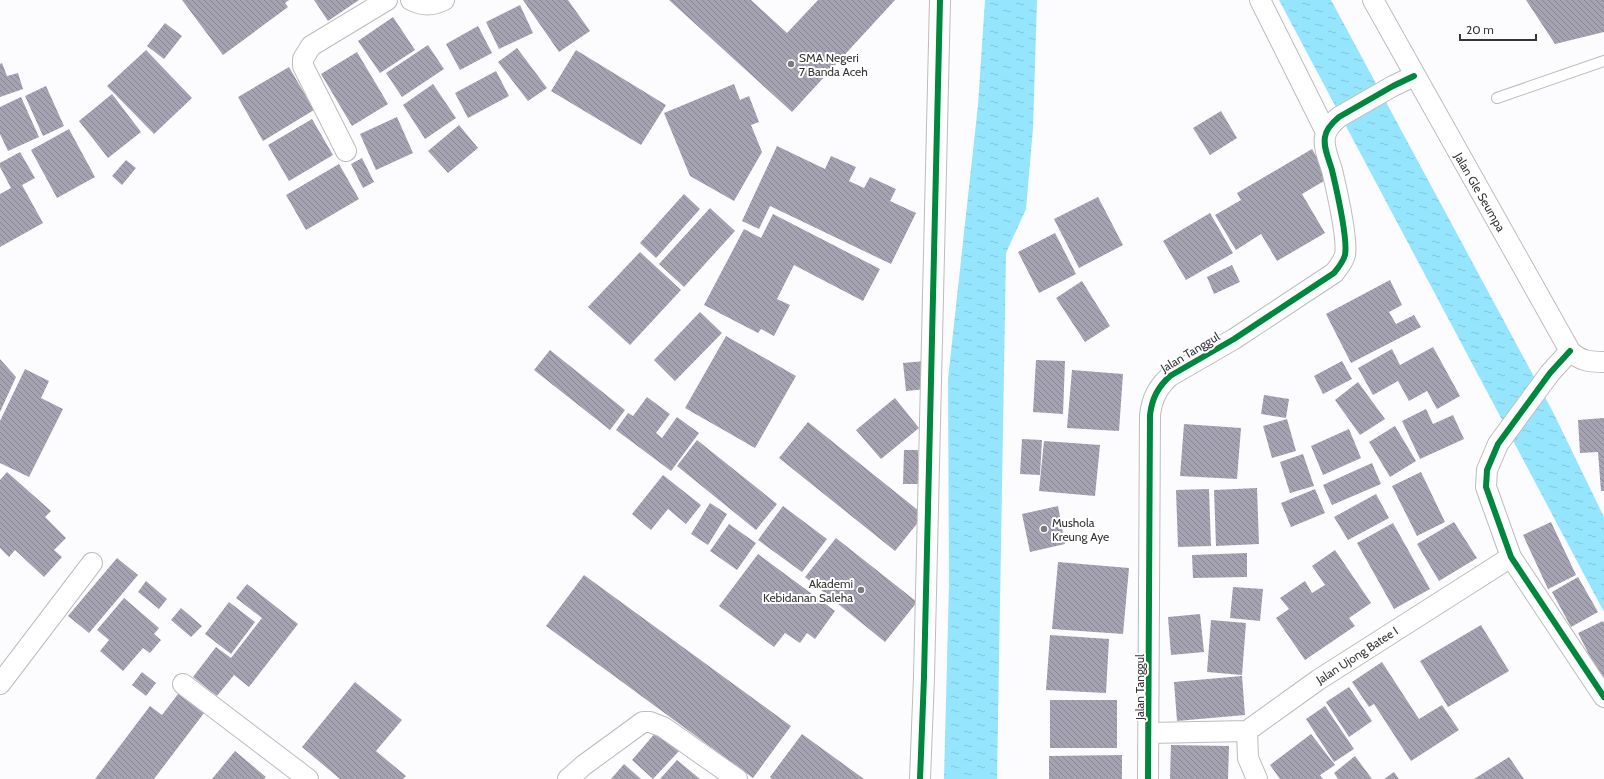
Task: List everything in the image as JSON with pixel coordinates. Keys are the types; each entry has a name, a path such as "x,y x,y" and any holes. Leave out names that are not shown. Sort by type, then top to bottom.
{"street":[{"path":"346,151 303,66 303,59 311,46 387,0"},
{"path":"411,0 423,5 435,4 444,0"},
{"path":"920,779 924,677 940,0"},
{"path":"1260,0 1333,125 1393,86 1414,76"},
{"name":"Jalan Gle Seumpa","path":"1373,0 1414,76 1570,351 1580,360 1604,362"},
{"name":"Jalan Tanggul","path":"1148,779 1150,733 1150,415 1154,396 1163,382 1170,376 1234,339 1334,273 1339,267 1345,254 1345,241 1334,176 1325,143 1333,125"},
{"path":"1570,351 1550,373 1498,444 1487,470 1486,487 1511,557 1604,697"},
{"name":"Jalan Ujong Batee I","path":"1247,731 1318,680 1511,557"},
{"path":"0,684 92,563"},
{"path":"183,684 308,779"},
{"path":"568,779 584,765 643,722 650,722 663,727 737,779"},
{"path":"1150,733 1247,731 1248,758 1257,779"}],"lane":[{"path":"1497,98 1604,61"}],"water":[{"path":"985,0 1037,0 1033,128 1026,209 1006,253 997,779 944,779 949,584 948,379 978,105"},
{"path":"1279,0 1331,0 1553,412 1604,517 1604,612"}],"building":[{"path":"182,0 289,0 285,3 288,7 223,55"},
{"path":"314,0 359,0 328,21"},
{"path":"523,0 568,0 590,31 559,52"},
{"name":"SMA Negeri 7 Banda Aceh","path":"669,0 751,0 787,33 818,0 895,0 792,112"},
{"path":"1526,0 1604,0 1604,32 1555,44"},
{"path":"520,5 533,33 499,49 486,22"},
{"path":"393,17 415,50 380,73 358,41"},
{"path":"165,23 182,36 164,59 147,46"},
{"path":"478,26 492,53 460,70 446,44"},
{"path":"428,45 444,69 402,97 386,73"},
{"path":"517,48 547,88 528,101 498,62"},
{"path":"146,50 192,98 154,134 107,86"},
{"path":"576,50 666,105 641,145 551,91"},
{"path":"357,52 388,104 352,126 321,74"},
{"path":"2,63 7,76 18,73 23,89 0,97 0,64"},
{"path":"289,67 314,110 263,141 238,97"},
{"path":"496,71 509,96 468,118 455,93"},
{"path":"433,84 456,118 425,139 403,105"},
{"path":"734,84 740,100 749,96 759,122 751,125 762,152 734,201 690,176 664,113"},
{"path":"46,86 64,126 43,136 25,96"},
{"path":"112,94 141,132 108,158 79,121"},
{"path":"21,97 39,137 8,151 0,134 0,107"},
{"path":"1221,111 1237,138 1210,155 1193,128"},
{"path":"397,117 413,153 376,170 360,134"},
{"path":"312,119 333,155 289,181 268,145"},
{"path":"459,125 478,148 448,173 428,151"},
{"path":"69,129 95,177 57,198 31,150"},
{"path":"777,146 825,169 831,156 856,167 849,181 864,188 870,177 896,189 890,201 916,213 891,264 770,206 759,229 742,221"},
{"path":"1312,149 1329,178 1302,194 1325,233 1277,261 1261,234 1236,250 1215,215 1241,200 1237,193"},
{"path":"20,152 35,178 22,185 43,223 0,247 0,194 11,188 0,167 0,163"},
{"path":"362,158 374,182 363,188 351,164"},
{"path":"126,160 136,168 122,185 112,176"},
{"path":"339,164 359,199 306,230 286,195"},
{"path":"684,194 700,209 656,258 640,243"},
{"path":"1098,197 1123,245 1079,268 1054,219"},
{"path":"710,208 735,231 684,287 659,264"},
{"path":"1210,213 1233,253 1186,280 1163,241"},
{"path":"773,214 880,269 863,301 794,265 777,299 790,305 774,336 761,329 758,333 704,305 744,229 761,238"},
{"path":"1055,233 1076,274 1039,293 1018,252"},
{"path":"640,252 681,290 630,345 588,307"},
{"path":"1232,265 1240,282 1214,294 1207,277"},
{"path":"1390,280 1402,305 1389,312 1396,324 1414,315 1421,327 1351,363 1326,314"},
{"path":"1082,281 1110,326 1085,342 1056,298"},
{"path":"700,312 722,333 675,381 654,360"},
{"path":"726,336 796,376 755,448 685,408"},
{"path":"1433,347 1460,396 1437,409 1427,391 1409,401 1398,381 1373,395 1358,368 1392,349 1400,365"},
{"path":"550,350 625,410 610,430 534,370"},
{"path":"0,359 16,377 0,412"},
{"path":"1036,360 1065,361 1063,414 1033,412"},
{"path":"925,361 927,389 906,391 903,363"},
{"path":"1342,361 1352,379 1323,394 1314,376"},
{"path":"25,369 49,381 41,398 63,409 29,477 0,463 0,421"},
{"path":"1072,370 1123,374 1119,431 1067,428"},
{"path":"1358,382 1385,419 1360,435 1335,400"},
{"path":"1264,395 1289,399 1286,418 1261,414"},
{"path":"647,397 670,414 656,433 662,438 677,417 699,433 671,471 616,430 628,413 633,416"},
{"path":"895,398 919,428 881,459 856,430"},
{"path":"1426,409 1433,424 1453,415 1464,439 1420,459 1402,421"},
{"path":"1604,418 1604,491 1601,491 1598,452 1580,453 1578,420"},
{"path":"1287,419 1296,451 1272,458 1263,426"},
{"path":"808,422 924,515 895,551 779,458"},
{"path":"1184,424 1241,428 1237,479 1180,476"},
{"path":"1395,426 1416,461 1390,477 1369,442"},
{"path":"1349,429 1361,458 1323,475 1311,446"},
{"path":"1022,439 1042,440 1040,475 1020,474"},
{"path":"697,440 777,504 756,530 677,466"},
{"path":"1044,441 1100,445 1095,496 1039,491"},
{"path":"904,450 918,450 918,484 903,484"},
{"path":"1303,454 1314,486 1290,493 1280,462"},
{"path":"1372,463 1381,484 1332,505 1323,485"},
{"path":"7,472 51,511 45,517 66,538 54,550 62,557 44,577 15,550 9,557 0,548 0,480"},
{"path":"1421,472 1445,522 1417,536 1392,486"},
{"path":"663,475 701,505 686,524 668,509 651,530 632,514"},
{"path":"1257,488 1259,544 1216,546 1214,490"},
{"path":"1209,489 1211,546 1178,547 1176,490"},
{"path":"1315,489 1325,513 1291,527 1281,503"},
{"path":"1376,494 1389,518 1348,540 1334,517"},
{"path":"710,503 727,514 708,545 691,534"},
{"path":"783,506 827,539 802,572 758,540"},
{"name":"Mushola Kreung Aye","path":"1058,506 1065,544 1030,552 1022,514"},
{"path":"1454,522 1477,558 1439,581 1417,544"},
{"path":"1551,522 1576,575 1548,589 1523,535"},
{"path":"1393,523 1430,589 1394,609 1357,543"},
{"path":"729,524 756,543 737,570 710,551"},
{"name":"Akademi Kebidanan Saleha","path":"836,538 917,602 885,642 805,577"},
{"path":"1335,550 1371,603 1349,618 1355,626 1305,660 1276,618 1289,609 1280,598 1305,581 1312,593 1325,585 1312,566"},
{"path":"1247,553 1247,577 1193,578 1192,555"},
{"path":"758,554 835,611 815,639 807,633 800,643 785,633 774,647 719,606"},
{"path":"117,558 138,575 89,633 68,616"},
{"path":"1058,562 1129,568 1123,634 1052,629"},
{"path":"584,575 791,726 753,778 546,626"},
{"path":"1578,577 1598,612 1571,627 1552,592"},
{"path":"146,581 167,599 159,609 138,592"},
{"path":"247,584 298,624 249,687 234,675 217,696 193,677 216,647 231,658 262,618 236,598"},
{"path":"1233,587 1263,589 1260,621 1230,618"},
{"path":"124,598 159,628 154,634 161,640 150,653 143,648 123,671 100,651 109,640 97,630"},
{"path":"229,602 255,622 231,654 205,634"},
{"path":"181,608 202,626 191,637 171,620"},
{"path":"1200,614 1204,652 1171,655 1168,617"},
{"path":"1211,620 1246,623 1242,675 1207,672"},
{"path":"1603,621 1604,623 1604,684 1578,633"},
{"path":"1481,625 1509,671 1448,707 1420,661"},
{"path":"1050,635 1109,639 1106,693 1046,690"},
{"path":"1382,662 1419,719 1442,705 1459,730 1411,761 1374,704 1369,707 1352,682"},
{"path":"142,672 156,683 146,696 132,685"},
{"path":"1242,676 1245,715 1177,721 1174,682"},
{"path":"355,682 402,720 376,751 406,776 403,779 340,779 302,747"},
{"path":"1349,687 1372,721 1349,737 1326,702"},
{"path":"178,694 204,713 154,779 95,779 150,706 162,715"},
{"path":"1050,700 1117,700 1117,748 1050,748"},
{"path":"1325,706 1354,749 1334,762 1306,719"},
{"path":"657,731 679,751 653,779 632,760"},
{"path":"802,734 864,779 772,779 770,777"},
{"path":"1311,734 1335,765 1320,775 1323,779 1280,779 1270,765"},
{"path":"1171,745 1229,746 1228,779 1170,779"},
{"path":"235,751 266,777 264,779 212,779"},
{"path":"1122,755 1122,779 1049,779 1049,756"},
{"path":"1355,756 1372,779 1338,779 1334,773"},
{"path":"1509,757 1524,779 1474,779"},
{"path":"677,760 700,779 660,779"},
{"path":"624,764 641,779 611,779"},
{"path":"1394,772 1399,779 1384,779"}],"cycle path":[{"path":"920,779 924,677 940,0"},
{"path":"1148,779 1150,415 1152,403 1162,384 1170,376 1234,339 1336,271 1345,255 1345,237 1339,200 1325,145 1325,137 1328,128 1339,117 1393,86 1414,76"},
{"path":"1570,351 1550,373 1498,444 1487,470 1486,487 1511,557 1604,697"}],"place":[{"name":"SMA Negeri 7 Banda Aceh","path":"791,64"},
{"name":"Mushola Kreung Aye","path":"1044,529"},
{"name":"Akademi Kebidanan Saleha","path":"861,590"}]}
